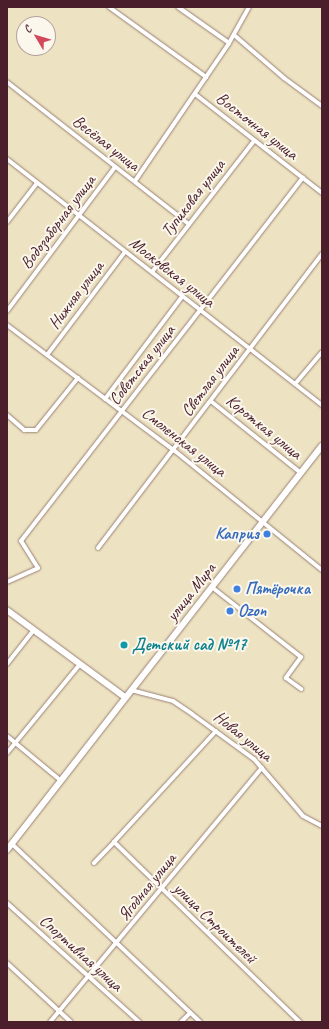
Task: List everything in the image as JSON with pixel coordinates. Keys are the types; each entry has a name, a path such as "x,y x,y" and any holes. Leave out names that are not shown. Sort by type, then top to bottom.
{"street":[{"path":"109,7 206,77"},
{"path":"178,7 229,43"},
{"path":"135,181 229,43 248,7"},
{"path":"234,35 284,78 322,106"},
{"name":"Весёлая улица","path":"7,82 189,224"},
{"name":"Восточная улица","path":"195,94 322,193"},
{"name":"Тупиковая улица","path":"152,272 254,141"},
{"name":"Московская улица","path":"7,159 78,216 322,405"},
{"name":"Водозаборная улица","path":"7,311 115,167"},
{"name":"Советская улица","path":"7,582 38,568 21,541 123,412 303,178"},
{"path":"7,222 37,183"},
{"name":"Нижняя улица","path":"47,354 125,252"},
{"name":"Светлая улица","path":"98,548 175,451 322,254"},
{"name":"Советская улица","path":"105,399 182,297"},
{"name":"Смоленская улица","path":"7,325 175,451 322,570"},
{"path":"295,384 322,352"},
{"path":"7,415 24,430 36,430 78,378"},
{"name":"Короткая улица","path":"212,402 301,473"},
{"name":"улица Мира","path":"7,850 60,780 213,588 262,522 322,446"},
{"path":"213,588 301,657 286,678 301,689"},
{"path":"7,610 33,631 125,698"},
{"path":"7,664 33,631"},
{"path":"7,753 80,664"},
{"name":"Новая улица","path":"131,690 172,702 216,731 262,768 302,816 322,826"},
{"path":"94,863 216,731"},
{"path":"7,736 60,780"},
{"name":"Ягодная улица","path":"50,1022 117,944 262,768"},
{"name":"улица Строителей","path":"114,842 161,890 300,1022"},
{"path":"12,844 200,1022"},
{"name":"Спортивная улица","path":"7,903 139,1022"},
{"path":"7,963 71,1022"},
{"path":"181,1022 190,1013"}],"place":[{"name":"Каприз","path":"267,534"},
{"name":"Пятёрочка","path":"237,589"},
{"name":"Ozon","path":"230,611"},
{"name":"Детский сад №17","path":"124,645"}]}
